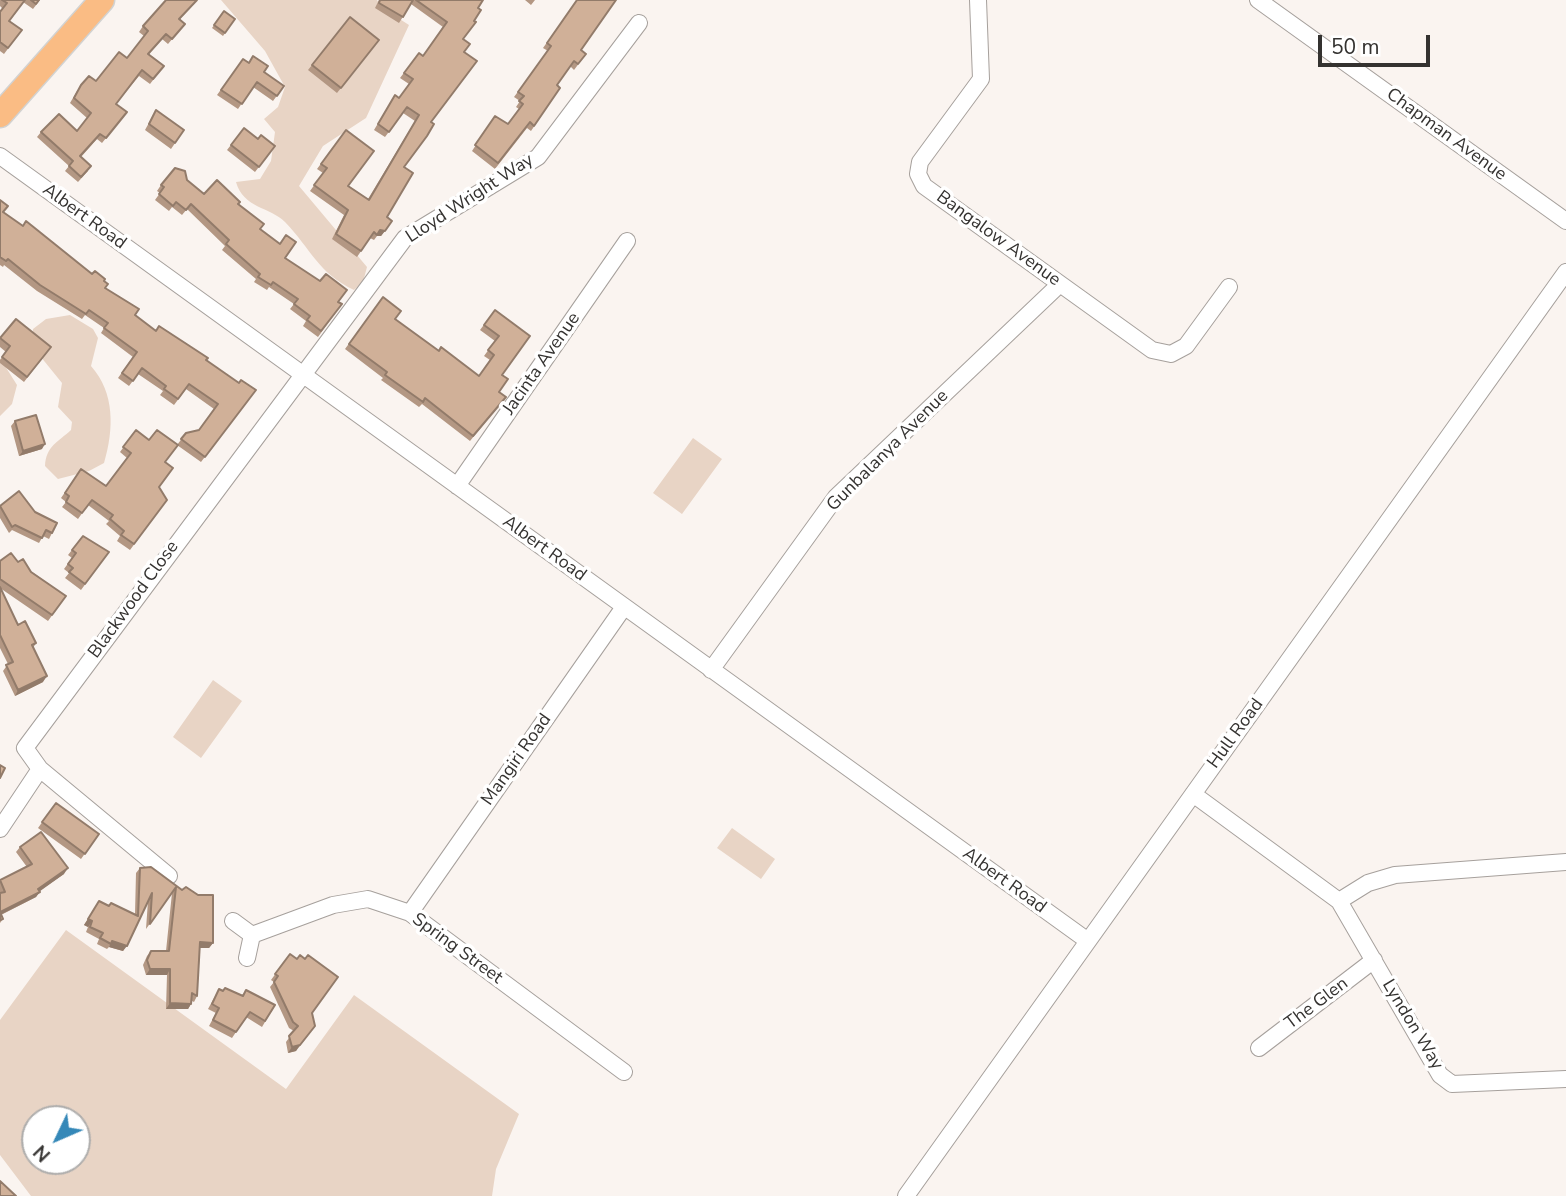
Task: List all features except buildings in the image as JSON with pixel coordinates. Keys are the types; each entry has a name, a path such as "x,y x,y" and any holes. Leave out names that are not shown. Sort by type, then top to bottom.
{"main road":[{"path":"0,115 102,0"}],"street":[{"name":"Bangalow Avenue","path":"978,0 981,79 920,162 918,174 924,186 1152,350 1171,354 1186,346 1229,287"},
{"name":"Chapman Avenue","path":"1258,0 1566,220"},
{"name":"Lloyd Wright Way","path":"301,374 405,238 538,157 639,23"},
{"name":"Albert Road","path":"0,156 1088,942"},
{"name":"Jacinta Avenue","path":"457,486 627,242"},
{"name":"Hull Road","path":"906,1196 1566,272"},
{"name":"Gunbalanya Avenue","path":"711,670 836,497 1060,284"},
{"name":"Blackwood Close","path":"40,769 25,748 301,374"},
{"name":"Mangiri Road","path":"410,913 624,607"},
{"path":"0,829 40,769 169,876"},
{"name":"Lyndon Way","path":"1193,794 1339,901 1440,1075 1452,1084 1566,1079"},
{"path":"1339,901 1368,883 1395,875 1566,862"},
{"name":"Spring Street","path":"252,935 333,905 368,899 410,913 624,1072"},
{"path":"233,921 252,935 247,958"},
{"name":"The Glen","path":"1259,1048 1374,960"}],"shaded area":[{"path":"221,0 377,0 381,7 409,25 366,118 323,146 299,186 367,267 363,282 354,290 323,268 285,222 251,202 240,191 236,182 260,179 271,161 275,132 264,119 278,107 285,87 265,51"},
{"path":"70,315 93,329 98,338 91,366 105,388 111,424 104,463 89,471 58,479 45,466 46,459 54,445 71,430 72,422 58,407 62,383 32,346 33,329 46,319"},
{"path":"0,358 17,385 12,404 0,416"},
{"path":"693,438 722,459 682,514 653,493"},
{"path":"213,680 242,701 201,758 173,737"},
{"path":"732,828 775,859 761,879 717,848"},
{"path":"66,930 286,1089 354,995 519,1114 496,1169 492,1196 31,1196 0,1155 0,1020"}]}
